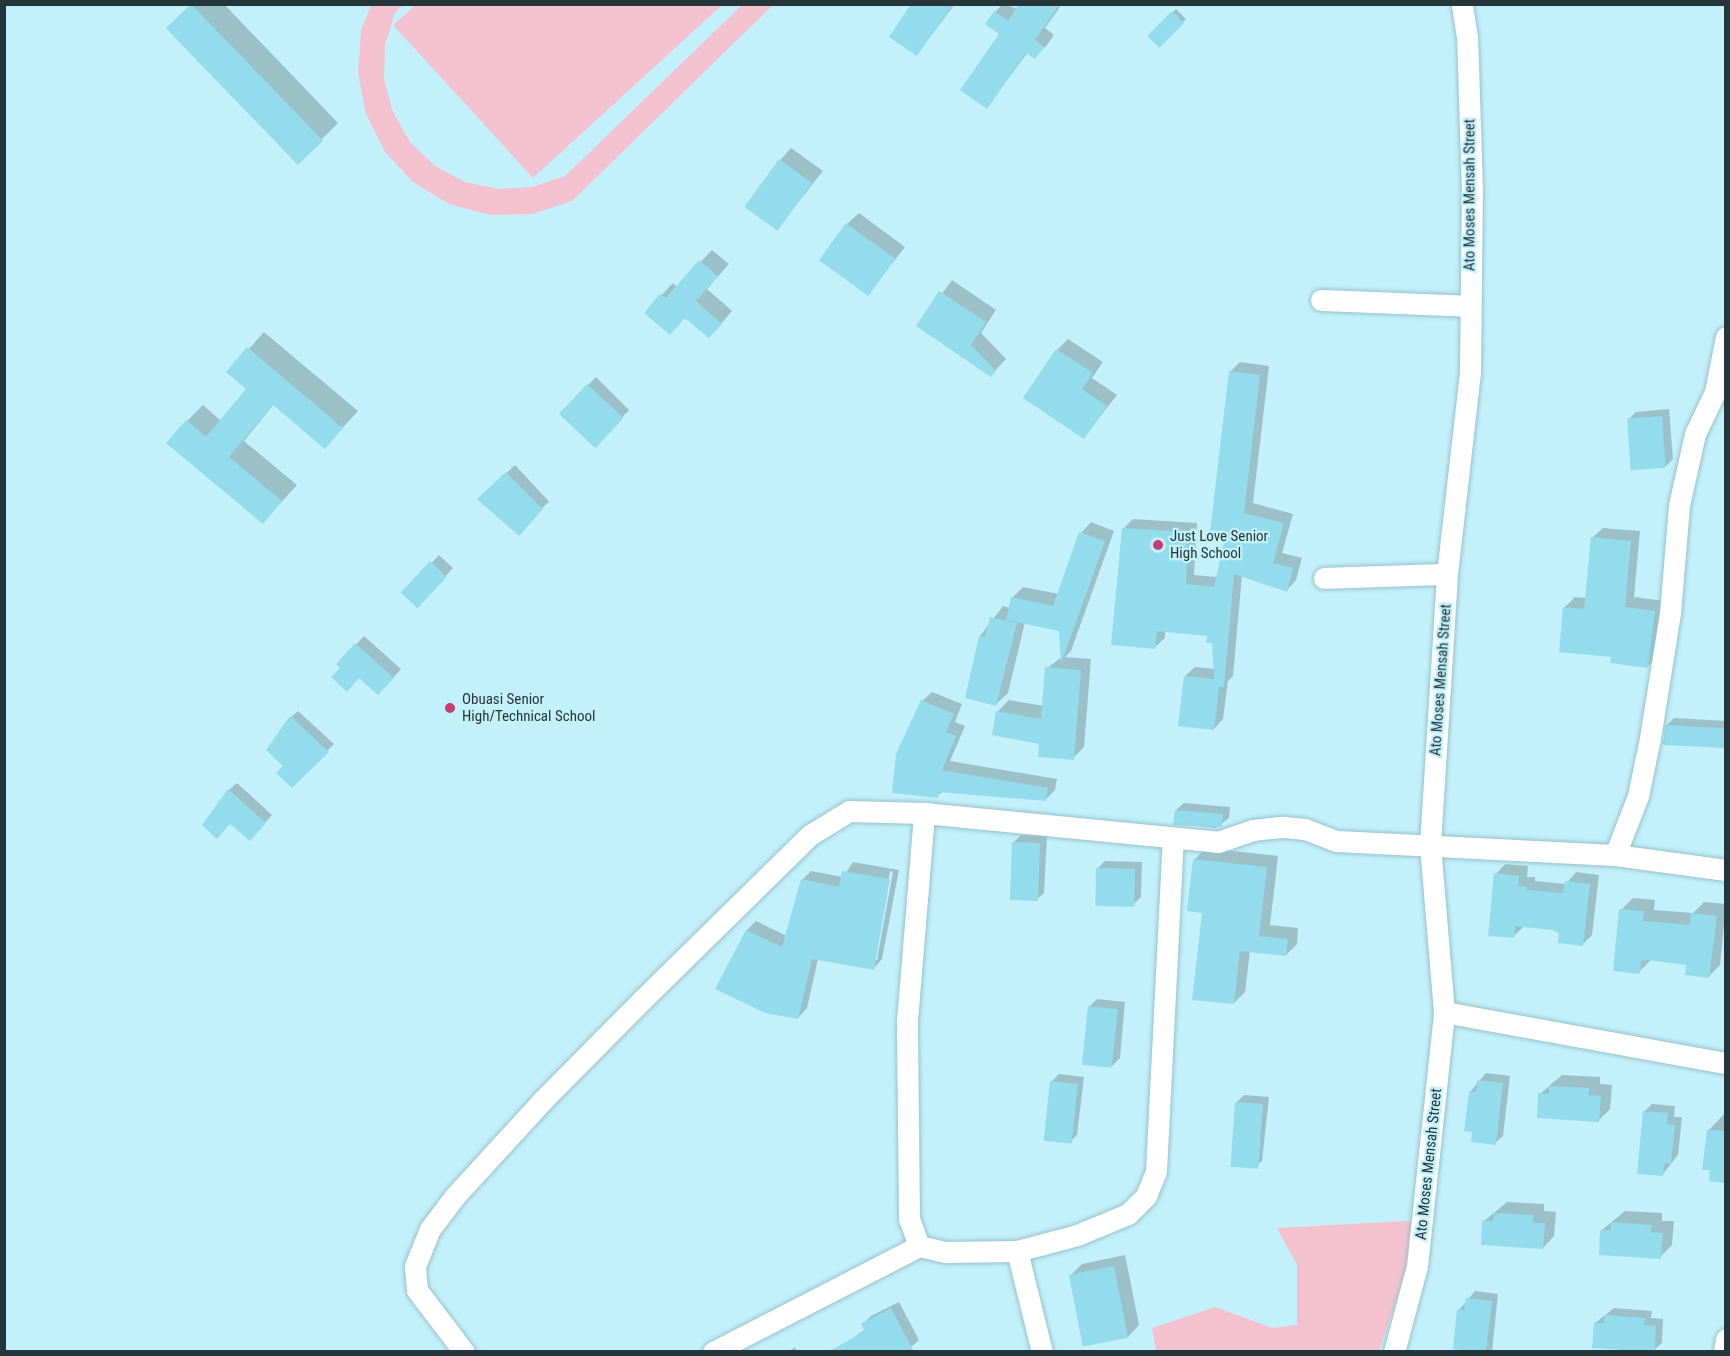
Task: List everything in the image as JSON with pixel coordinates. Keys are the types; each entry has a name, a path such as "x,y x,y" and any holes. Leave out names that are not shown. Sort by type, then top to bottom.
{"street":[{"name":"Ato Moses Mensah Street","path":"1394,1352 1417,1266 1444,1012 1430,845 1448,574 1470,373 1472,192 1467,37 1462,4"},
{"path":"1321,300 1469,306"},
{"path":"1615,855 1638,796 1650,738 1670,613 1679,505 1695,434 1715,392 1725,338"},
{"path":"1324,578 1448,574"},
{"path":"464,1352 417,1290 415,1266 430,1229 455,1196 542,1101 810,835 849,811 924,813 1218,842 1252,830 1283,827 1305,829 1336,841 1615,855 1725,870"},
{"path":"919,1246 909,1220 907,1021 924,813"},
{"path":"713,1352 919,1246 946,1252 1017,1251 1077,1234 1128,1214 1146,1196 1156,1171 1173,838"},
{"path":"1444,1012 1725,1064"},
{"path":"1017,1251 1042,1352"},
{"path":"1724,1352 1725,1339"}],"shaded area":[{"path":"371,5 403,5 395,12 385,45 384,79 393,112 410,142 435,166 465,182 498,189 532,187 565,176 742,5 773,5 572,201 532,214 490,215 449,204 413,182 385,152 366,114 358,73 361,31"},
{"path":"416,5 722,5 533,178 393,25"},
{"path":"1423,1220 1379,1351 1156,1351 1152,1328 1215,1307 1273,1328 1297,1325 1297,1265 1277,1228"}],"building":[{"path":"191,4 323,141 298,165 166,28"},
{"path":"911,4 953,4 917,56 889,37"},
{"path":"1019,4 1060,4 1035,40 1044,47 1035,59 1026,53 987,109 960,90 999,34 985,24 994,11 1008,21"},
{"path":"1172,11 1184,23 1159,48 1147,36"},
{"path":"779,159 812,183 777,231 744,207"},
{"path":"846,223 895,259 868,296 819,260"},
{"path":"699,260 718,276 696,301 722,324 709,338 685,318 670,335 644,313 660,294 666,298"},
{"path":"939,291 986,322 971,345 996,371 991,377 916,326"},
{"path":"247,347 343,428 325,449 273,405 229,457 282,501 263,524 166,443 186,420 206,437 246,389 226,372"},
{"path":"1056,349 1093,373 1082,389 1107,406 1084,439 1023,398"},
{"path":"1229,371 1260,375 1244,513 1284,523 1273,563 1293,568 1287,592 1234,574 1224,687 1219,687 1214,730 1178,726 1184,676 1214,679 1212,643 1206,643 1207,636 1157,631 1155,649 1111,645 1122,528 1188,532 1186,584 1214,587 1224,542 1209,540"},
{"path":"587,384 624,418 596,448 559,414"},
{"path":"1662,416 1666,468 1631,470 1627,418"},
{"path":"506,472 543,509 519,536 477,499"},
{"path":"1079,532 1105,541 1061,664 1059,631 1006,620 1011,597 1053,606"},
{"path":"1591,537 1631,541 1625,607 1655,611 1648,668 1610,663 1611,657 1559,652 1563,607 1584,609"},
{"path":"430,561 447,577 417,608 401,592"},
{"path":"990,617 1017,623 996,706 965,698 979,636 985,637"},
{"path":"355,643 394,678 378,695 359,678 347,692 331,677 340,668 336,664"},
{"path":"1045,667 1081,670 1074,760 1038,757 1039,744 992,735 996,711 1041,719"},
{"path":"921,700 954,714 946,732 956,736 942,770 1048,788 1046,801 939,792 938,798 892,793 896,754"},
{"path":"290,716 329,752 292,788 276,773 283,766 266,750"},
{"path":"1665,725 1725,728 1724,748 1664,745"},
{"path":"228,789 266,823 250,841 230,824 217,839 202,825"},
{"path":"1175,810 1223,814 1222,827 1173,825"},
{"path":"1012,842 1040,843 1038,901 1010,900"},
{"path":"1193,859 1267,867 1259,936 1288,939 1286,956 1240,951 1234,1004 1192,1000 1202,913 1187,911"},
{"path":"1096,868 1135,869 1134,907 1095,906"},
{"path":"842,871 890,879 874,970 812,959 798,1019 765,1013 715,989 746,930 782,947 801,879 839,887"},
{"path":"1494,873 1519,876 1518,886 1527,887 1526,890 1563,893 1565,881 1590,884 1583,946 1558,943 1559,933 1552,930 1515,926 1514,938 1488,936"},
{"path":"1619,909 1644,911 1643,921 1690,925 1691,913 1717,916 1709,978 1685,975 1686,965 1648,960 1641,961 1640,974 1613,971"},
{"path":"1088,1006 1118,1009 1112,1068 1082,1065"},
{"path":"1477,1080 1503,1083 1496,1145 1471,1142 1472,1132 1464,1131 1469,1091 1476,1092"},
{"path":"1050,1081 1078,1084 1072,1144 1044,1141"},
{"path":"1549,1086 1589,1088 1589,1095 1601,1096 1599,1122 1537,1118 1538,1093 1549,1094"},
{"path":"1235,1102 1263,1104 1258,1169 1230,1167"},
{"path":"1643,1111 1668,1113 1667,1124 1675,1125 1671,1164 1664,1164 1663,1176 1637,1174"},
{"path":"1707,1130 1725,1131 1725,1183 1709,1181 1710,1170 1702,1170"},
{"path":"1494,1213 1533,1215 1533,1223 1545,1223 1543,1249 1481,1245 1482,1220 1493,1221"},
{"path":"1611,1222 1651,1225 1651,1232 1663,1233 1661,1259 1599,1255 1600,1230 1611,1230"},
{"path":"1114,1266 1128,1338 1083,1346 1069,1275"},
{"path":"1466,1298 1492,1301 1486,1352 1453,1349 1457,1309 1464,1310"},
{"path":"891,1308 914,1352 828,1352 865,1331 861,1324"},
{"path":"1605,1315 1645,1318 1644,1325 1656,1326 1655,1352 1592,1348 1594,1323 1604,1323"}],"place":[{"name":"Just Love Senior High School","path":"1158,545"},
{"name":"Obuasi Senior High/Technical School","path":"450,708"}]}
